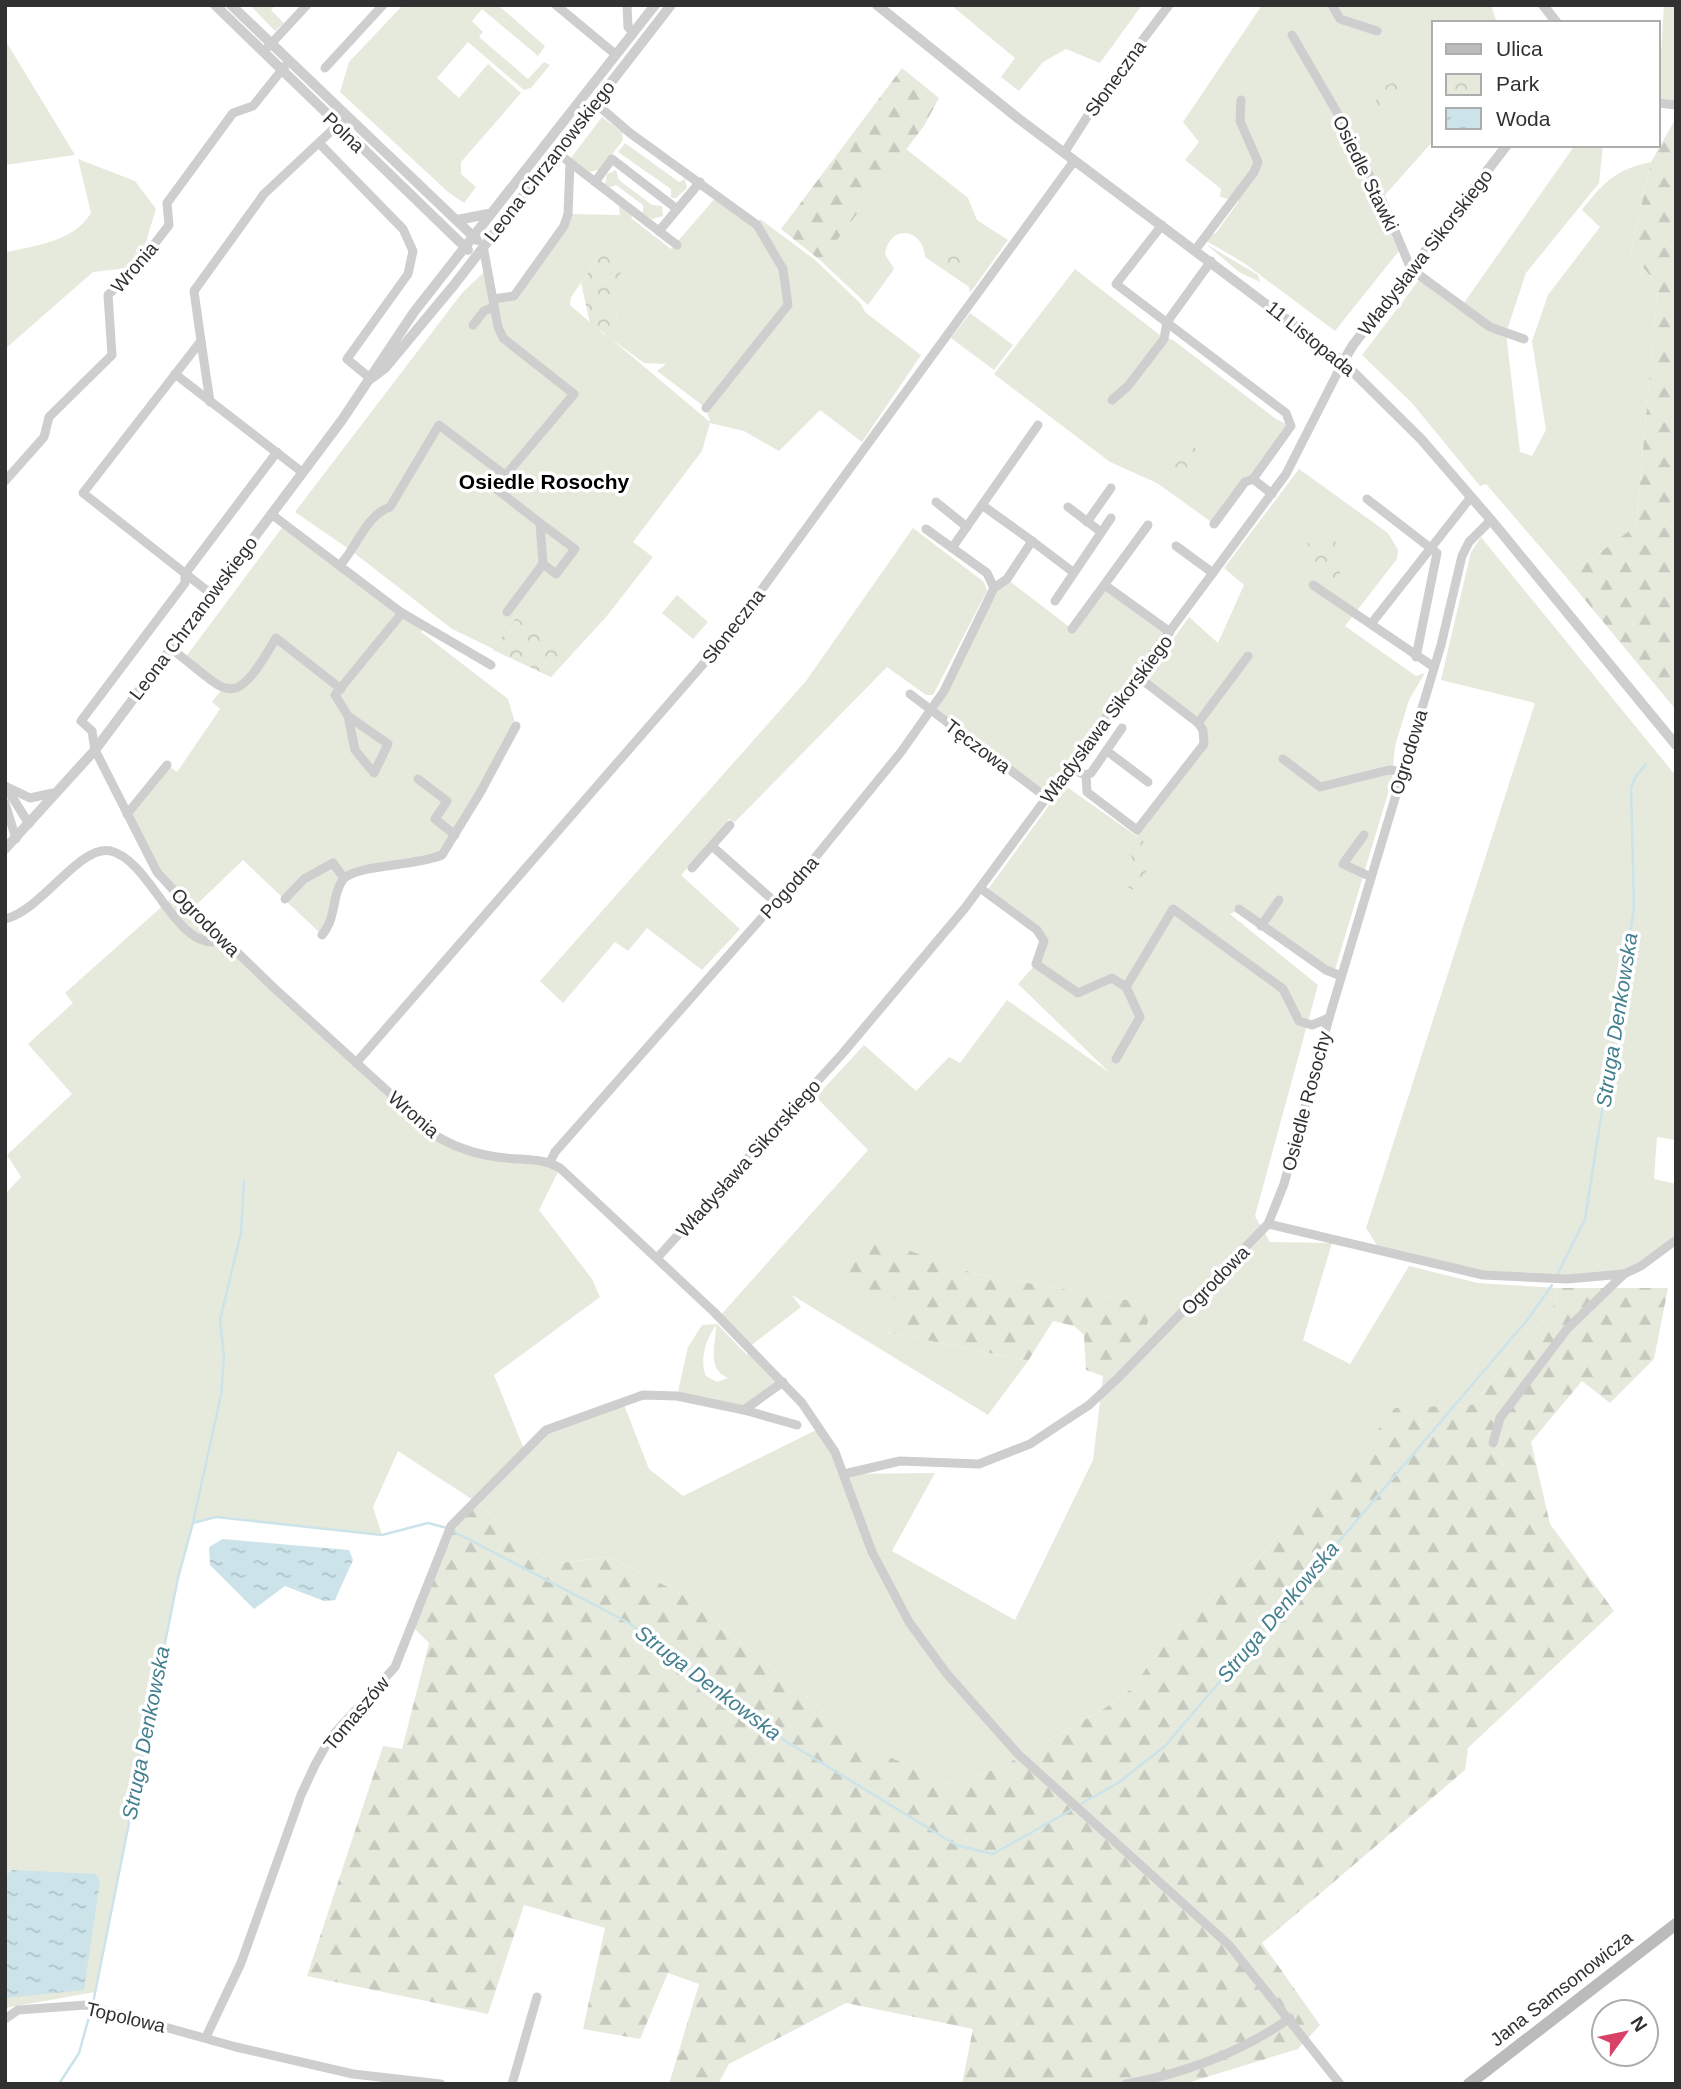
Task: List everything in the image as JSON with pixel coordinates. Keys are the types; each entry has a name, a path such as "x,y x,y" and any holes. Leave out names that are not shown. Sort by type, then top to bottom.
{"main road":[{"name":"Jana Samsonowicza","path":"1469,2084 1676,1924"}],"street":[{"name":"Polna","path":"215,5 280,71 475,257"},
{"name":"Polna","path":"231,5 483,246"},
{"path":"262,53 307,5"},
{"path":"325,68 383,5"},
{"path":"556,5 615,54"},
{"path":"627,5 628,27 633,32"},
{"name":"Leona Chrzanowskiego","path":"5,849 95,750 169,647 371,379 378,362 464,247 655,5"},
{"name":"Leona Chrzanowskiego","path":"371,379 385,368 475,257 671,5"},
{"name":"11 Listopada","path":"877,5 1074,161 1196,249 1343,362 1421,439 1471,496 1676,745"},
{"name":"Słoneczna","path":"1064,153 1101,95 1169,5"},
{"path":"1332,5 1340,19 1377,31"},
{"path":"1543,5 1555,21"},
{"name":"Osiedle Stawki","path":"1292,36 1342,121 1382,200 1411,269"},
{"name":"Wronia","path":"5,481 44,437 49,417 112,355 108,295 136,268 169,225 167,203 233,113 253,106 289,62"},
{"path":"584,94 757,225 783,269 788,305 706,408"},
{"path":"1196,249 1254,172 1258,162 1240,121 1241,100"},
{"path":"210,402 194,290 264,194 346,116"},
{"path":"545,142 677,245"},
{"path":"319,143 403,229 413,251 408,274 347,359 371,379"},
{"name":"Władysława Sikorskiego","path":"657,1257 843,1053 980,888 1272,494 1298,451 1353,345 1505,147"},
{"path":"595,182 612,159 677,209"},
{"name":"Słoneczna","path":"356,1063 713,651 1074,161"},
{"path":"473,325 494,303 514,296 564,226 568,214 570,163"},
{"path":"659,231 700,182"},
{"path":"457,220 490,213"},
{"path":"1162,225 1116,284 1286,413 1291,426 1253,479 1245,482 1214,524"},
{"path":"483,246 498,327 511,347 574,394 495,488 575,549 556,574 543,564"},
{"path":"475,257 486,270"},
{"path":"1112,400 1128,386 1164,339 1167,322 1211,261"},
{"path":"1411,269 1490,327 1524,339"},
{"path":"201,341 83,493 210,593"},
{"path":"174,374 302,472"},
{"path":"340,565 353,552 379,510 390,507 439,425 505,475"},
{"path":"952,548 1038,425"},
{"path":"185,574 277,452"},
{"path":"1253,479 1272,494"},
{"path":"1087,522 1111,488"},
{"path":"1371,624 1430,545 1471,496"},
{"path":"1367,499 1430,545 1438,556 1416,657"},
{"path":"936,502 967,527"},
{"path":"982,505 1073,572"},
{"path":"1068,508 1101,532"},
{"path":"271,514 402,613 491,665"},
{"path":"1055,601 1111,517"},
{"name":"Ogrodowa","path":"1329,1018 1434,667 1462,556 1479,529 1491,520"},
{"path":"507,612 543,564 540,523"},
{"path":"1072,629 1148,526"},
{"path":"926,529 987,573 994,588 1007,579 1032,541"},
{"path":"1176,546 1213,573"},
{"name":"Ogrodowa","path":"185,574 185,583 81,721 92,731 95,750 157,872 220,936 356,1063"},
{"path":"1313,585 1434,667"},
{"path":"1106,586 1170,632"},
{"name":"Pogodna","path":"550,1162 555,1152 843,825 932,711 975,633 994,588"},
{"path":"348,716 388,744 374,773 355,750 348,716 335,695 402,613"},
{"path":"169,647 222,688 237,689 253,677 276,638 341,689"},
{"path":"1198,723 1248,656"},
{"path":"1086,775 1087,792 1137,830 1204,744 1203,730 1198,723 1137,676"},
{"name":"Tęczowa","path":"911,694 1047,798"},
{"path":"322,935 331,924 337,894 344,878 354,872 404,866 442,855 516,726"},
{"path":"1069,768 1086,775 1091,773 1122,728"},
{"path":"1107,751 1148,782"},
{"path":"1283,759 1320,787 1389,770 1402,771"},
{"path":"127,814 167,765"},
{"path":"418,779 447,801 435,819 455,835"},
{"path":"5,786 30,798 46,797 61,789"},
{"path":"5,786 29,824"},
{"path":"5,803 16,839"},
{"path":"692,868 730,825"},
{"path":"1364,835 1343,864 1371,877"},
{"path":"712,846 775,902"},
{"path":"5,919 18,916 38,903 80,860 100,851 110,851 134,864 167,909 200,939 214,942 220,936"},
{"path":"285,899 304,879 333,863 344,878"},
{"path":"980,888 1037,930 1044,941 1036,964 1051,977 1078,993 1112,978 1126,988 1140,1017 1116,1059"},
{"path":"1261,926 1279,900"},
{"name":"Osiedle Rosochy","path":"1126,988 1173,909 1283,989 1299,1021 1312,1024 1329,1018"},
{"path":"1239,909 1326,970 1341,976"},
{"name":"Osiedle Rosochy","path":"1268,1224 1284,1184 1329,1018"},
{"name":"Wronia","path":"356,1063 445,1141 480,1154 550,1162 561,1168 657,1257"},
{"path":"1268,1224 1483,1275 1567,1279 1624,1274"},
{"name":"Ogrodowa","path":"844,1474 900,1461 979,1464 1030,1444 1089,1405 1268,1224"},
{"path":"1493,1443 1500,1418 1521,1386 1567,1329 1624,1274 1641,1266 1676,1241"},
{"path":"657,1257 783,1382 821,1428 844,1474 872,1552 909,1622 975,1707 1018,1754 1229,1945 1290,2018 1340,2084"},
{"path":"744,1410 783,1382"},
{"name":"Tomaszów","path":"206,2037 242,1963 301,1795 315,1765 330,1738 395,1667 451,1526 546,1430 643,1395 677,1396 744,1410 797,1425"},
{"path":"512,2084 537,1997"},
{"name":"Topolowa","path":"5,2019 18,2010 86,2006 206,2037"},
{"path":"1126,2084 1209,2061 1273,2030 1290,2018"},
{"path":"206,2037 236,2047 353,2074 441,2084"}],"green space":[{"path":"250,5 275,5 271,10 284,23 275,31"},
{"path":"403,5 498,5 545,46 538,56 482,9 472,21 483,32 479,37 528,79 544,62 550,65 531,88 524,90 468,42 437,78 459,98 488,64 521,93 461,162 461,174 476,187 464,203 448,192 340,92 349,62"},
{"path":"951,5 1142,5 1100,63 1066,49 1043,62 1019,91 1001,77 1015,58"},
{"path":"1262,5 1491,5 1496,21 1432,21 1432,142 1377,204 1399,251 1335,331 1244,263 1203,239 1216,233 1239,201 1220,197 1221,189 1185,160 1199,142 1183,122"},
{"path":"1664,5 1676,5 1676,105 1660,103"},
{"path":"5,40 75,155 5,165"},
{"path":"902,68 939,98 924,126 821,261 781,229"},
{"path":"1394,82 1406,90 1381,124 1368,113 1385,86"},
{"path":"602,117 622,132 623,140 601,169 590,172 571,158"},
{"path":"1676,118 1676,710 1566,577 1636,526 1658,286 1631,252 1651,162"},
{"path":"625,143 679,182 685,179 687,188 676,198 671,198 671,189 618,152"},
{"path":"1574,147 1603,147 1599,183 1526,273 1506,333 1520,452 1532,456 1546,430 1532,341 1548,295 1600,227 1582,210 1611,178 1651,162 1631,252 1658,286 1636,526 1566,577 1486,484 1480,486 1412,403 1362,355 1419,280 1459,310"},
{"path":"906,149 968,198 977,220 1008,240 970,293 969,287 925,257 923,247 913,235 899,234 888,244 885,254 894,269 868,305 821,261"},
{"path":"78,159 135,181 156,209 146,242 128,268 93,272 5,349 5,248 7,252 43,244 65,236 84,222 91,213"},
{"path":"616,170 619,180 652,205 662,206 663,216 652,219 643,214 643,205 616,185 605,185 607,174"},
{"path":"717,196 757,224 760,219 814,259 861,304 865,312 921,355 862,442 820,410 779,451 744,431 710,423 702,451 633,542 653,557 606,617 551,677 452,629 353,552 295,512 462,293 486,270 493,299 508,297 568,214 620,215 618,200 635,212 631,218 671,249","holes":["601,254 626,289 615,307 618,320 605,335 570,305 571,297","610,338 644,363 666,364 657,371 706,408 710,422"]},
{"path":"1206,244 1258,275 1260,282 1239,272"},
{"path":"961,248 970,255 956,273 935,257 941,250"},
{"path":"601,254 614,257 627,289 615,307 618,320 606,335 590,323 581,283"},
{"path":"1075,269 1161,336 1173,340 1276,419 1291,426 1214,524 1157,483 1110,462 994,374"},
{"path":"970,313 1013,345 994,370 951,338"},
{"path":"1191,445 1209,459 1188,486 1170,472"},
{"path":"1299,469 1388,533 1398,550 1397,559 1345,626 1416,676 1425,673 1409,700 1395,746 1392,780 1334,973 1239,910 1230,914 1318,985 1255,1216 1270,1242 1332,1243 1303,1340 1350,1364 1409,1266 1478,1283 1558,1288 1553,1308 1472,1405 1395,1409 1359,1455 1310,1499 1263,1554 1203,1603 1166,1638 1134,1687 1105,1708 1009,1763 955,1785 868,1748 683,1595 610,1557 549,1564 476,1502 398,1451 373,1507 382,1535 216,1517 193,1523 178,1578 95,1992 5,2008 5,1194 21,1177 7,1155 72,1094 28,1044 73,1003 65,993 176,894 157,872 127,814 167,765 177,772 220,709 212,702 222,689 185,658 284,525 424,626 421,632 508,699 516,726 442,855 344,878 322,935 243,860 192,909 438,1137 469,1151 560,1168 539,1210 592,1279 600,1297 494,1375 524,1449 546,1430 623,1402 649,1469 683,1496 820,1428 844,1474 935,1473 892,1551 1015,1620 1093,1460 1103,1376 1147,1328 1149,1304 975,1274 867,1237 906,1302 887,1332 1028,1361 988,1415 792,1295 801,1307 749,1347 719,1317 868,1150 816,1097 864,1045 916,1091 949,1057 960,1063 1007,1000 1110,1073 1018,984 1036,964 1044,940 986,892 1064,785 1138,837 1128,825 1137,829 1204,743 1203,730 1143,681 1189,617 1218,643 1244,585 1224,568"},
{"path":"913,528 984,582 987,591 933,695 926,695 887,667 735,822 729,819 681,875 740,929 702,970 647,928 628,951 615,942 563,1003 540,981 806,681"},
{"path":"1319,529 1353,555 1332,584 1296,559"},
{"path":"1481,537 1676,776 1676,1140 1657,1137 1654,1179 1676,1184 1676,1240 1624,1274 1567,1279 1483,1275 1380,1250 1366,1228 1535,703 1441,680 1471,552"},
{"path":"1007,579 1072,629 1106,586 1170,632 1047,798 932,711 992,598"},
{"path":"677,595 708,622 693,639 662,613"},
{"path":"516,618 571,655 551,677 493,650"},
{"path":"1108,820 1146,843 1139,852 1153,863 1132,890 1116,878 1132,857 1120,847 1122,844 1102,829"},
{"path":"868,1236 975,1274 1150,1304 1147,1328 1103,1376 1086,1370 1084,1335 1074,1326 1053,1321 1028,1361 887,1332 906,1302 830,1276"},
{"path":"1558,1288 1668,1288 1654,1359 1610,1403 1582,1381 1531,1442 1550,1524 1614,1611 1468,1748 1465,1770 1262,1943 1320,2025 1298,2049 1184,2084 962,2084 973,2029 846,2003 729,2064 718,2084 669,2084 699,1984 668,1973 640,2039 583,2029 605,1928 524,1905 488,2014 307,1976 383,1746 402,1749 429,1643 411,1625 444,1538 476,1502 549,1564 610,1557 683,1595 868,1748 955,1785 1009,1763 1105,1708 1134,1687 1166,1638 1203,1603 1263,1554 1310,1499 1359,1455 1395,1408 1472,1405 1553,1308"},
{"path":"717,1324 747,1355 749,1347 783,1382 744,1410 677,1396 688,1347 702,1325","holes":["716,1325 715,1363 721,1374 728,1378 717,1382 706,1376 703,1363 709,1336"]}],"water":[{"path":"223,1539 349,1550 353,1560 335,1600 324,1601 285,1586 254,1609 210,1565 209,1547"},
{"path":"12,1870 96,1874 100,1881 84,1990 5,1998 5,1885 7,1875"}],"waterway":[{"name":"Struga Denkowska","path":"1558,1273 1585,1219 1634,908 1631,788 1646,764"},
{"path":"193,1522 221,1395 224,1357 220,1320 241,1233 244,1181"},
{"name":"Struga Denkowska","path":"1079,1805 1118,1783 1165,1746 1528,1319 1552,1285"},
{"name":"Struga Denkowska","path":"93,2003 178,1578 193,1523 216,1517 382,1535 428,1523 447,1528"},
{"name":"Struga Denkowska","path":"453,1531 629,1623 784,1740 956,1845 993,1854 1073,1809"},
{"name":"Struga Denkowska","path":"59,2084 79,2053 91,2010"}],"district":[{"name":"Osiedle Rosochy","path":"544,482"}]}
